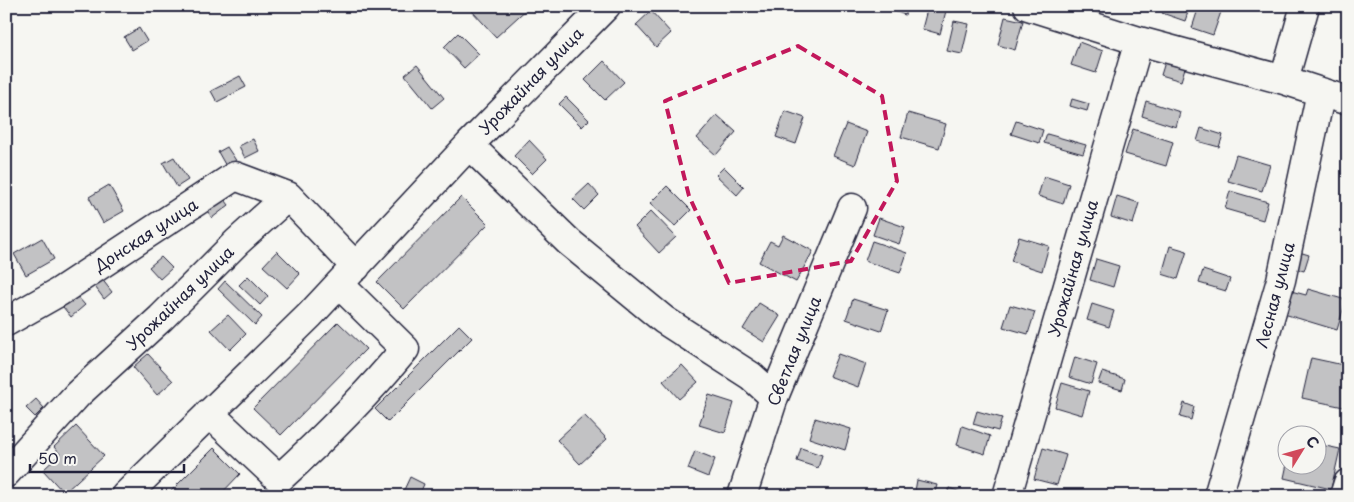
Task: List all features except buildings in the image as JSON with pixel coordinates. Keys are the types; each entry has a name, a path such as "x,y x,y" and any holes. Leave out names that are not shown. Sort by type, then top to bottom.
{"street":[{"name":"Урожайная улица","path":"125,496 348,276 469,145 606,6"},
{"path":"1028,6 1139,41 1284,80 1348,101"},
{"path":"1284,80 1305,6"},
{"name":"Урожайная улица","path":"1007,496 1139,41"},
{"name":"Лесная улица","path":"1218,496 1281,280 1321,92"},
{"path":"469,145 569,242 664,320 751,376 774,397"},
{"name":"Донская улица","path":"6,322 59,292 235,176 288,196"},
{"name":"Урожайная улица","path":"6,473 78,394 161,318 237,242 288,196"},
{"path":"209,414 279,479 315,446 378,381 405,349 288,196"},
{"name":"Светлая улица","path":"742,496 774,397 852,208"},
{"path":"1344,496 1348,483"}],"highlighted area":[{"path":"798,46 882,96 897,181 851,261 729,283 689,196 665,101"}]}
